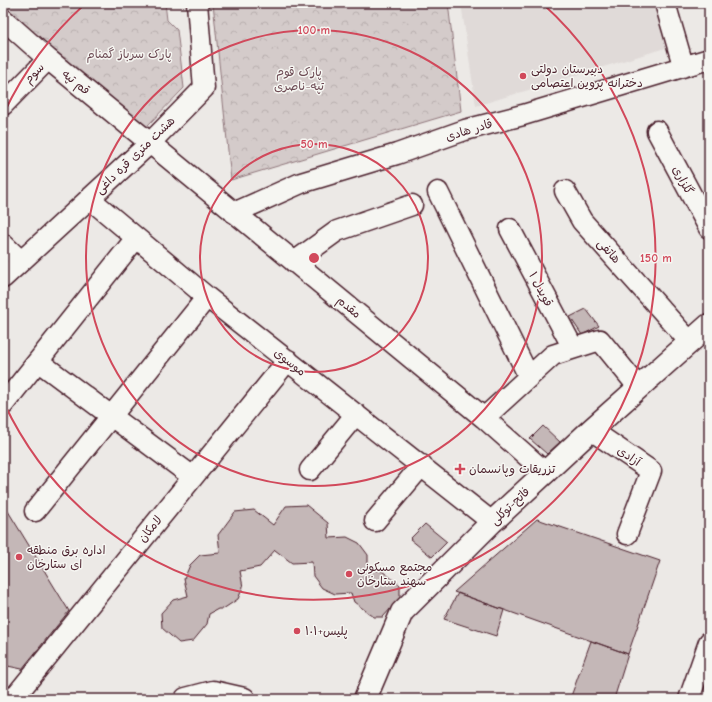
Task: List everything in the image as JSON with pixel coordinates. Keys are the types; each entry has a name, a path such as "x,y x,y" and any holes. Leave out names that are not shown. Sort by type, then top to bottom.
{"main road":[{"name":"فاتح-توکلی","path":"365,699 402,612 492,522 591,430 709,325"},
{"path":"186,699 213,692 244,699"}],"street":[{"name":"هشت متری قره داغی","path":"3,278 150,143 204,88 197,3"},
{"path":"665,3 683,65"},
{"name":"قم تپه","path":"3,19 48,59 150,143"},
{"name":"سوم","path":"3,105 48,59"},
{"name":"قادر هادی","path":"234,213 301,183 397,154 465,130 522,115 683,65 709,59"},
{"name":"گلزاری","path":"657,131 709,228"},
{"name":"مقدم","path":"150,143 484,418 546,473"},
{"name":"هاتفی","path":"565,191 582,221 690,342"},
{"path":"438,192 529,377"},
{"name":"موسوی","path":"90,199 207,297 422,465 492,522"},
{"path":"294,262 337,231 412,205"},
{"name":"قویدل ۱","path":"510,230 573,348"},
{"path":"3,405 136,238"},
{"path":"3,244 22,261"},
{"path":"36,511 207,297"},
{"path":"484,418 553,355 600,340 639,388"},
{"name":"لامکان","path":"13,699 288,360"},
{"path":"38,362 192,477"},
{"path":"310,470 356,414"},
{"name":"آزادی","path":"591,430 651,471 627,534"},
{"path":"375,521 422,465"},
{"path":"690,699 709,642"}],"shaded area":[{"name":"دبیرستان دولتی دخترانه پروین اعتصامی","path":"461,3 661,3 675,45 476,106"}],"green space":[{"name":"پارک سرباز گمنام","path":"3,3 165,3 167,20 177,30 184,88 148,125 150,143 3,8"},
{"name":"پارک قوم تپه-ناصری","path":"213,3 448,3 461,111 231,180"}],"building":[{"path":"586,309 599,326 582,335 570,317"},
{"path":"543,426 560,442 547,454 530,439"},
{"name":"اداره برق منطقه ای ستارخان","path":"3,503 69,611 22,669 3,665"},
{"name":"مجتمع مسکونی سهند ستارخان","path":"306,505 328,523 329,538 347,537 359,543 368,555 368,569 382,571 400,585 400,598 383,617 374,617 354,602 351,593 335,594 322,588 313,576 312,562 292,563 275,550 260,567 240,571 243,587 238,599 223,609 218,609 209,614 207,624 193,641 179,643 162,628 161,613 173,600 188,596 184,579 190,565 200,555 220,553 218,535 235,512 254,510 273,525 286,506"},
{"path":"537,519 660,561 628,654 454,592"},
{"path":"425,524 447,542 432,557 410,539"},
{"path":"458,593 504,610 496,636 444,619"},
{"path":"591,641 628,654 614,699 570,699"}],"place":[{"name":"دبیرستان دولتی دخترانه پروین اعتصامی","path":"523,76"},
{"name":"تزریقات وپانسمان","path":"460,469"},
{"name":"اداره برق منطقه ای ستارخان","path":"19,557"},
{"name":"مجتمع مسکونی سهند ستارخان","path":"349,574"},
{"name":"پلیس+۱۰۱","path":"297,631"}]}
